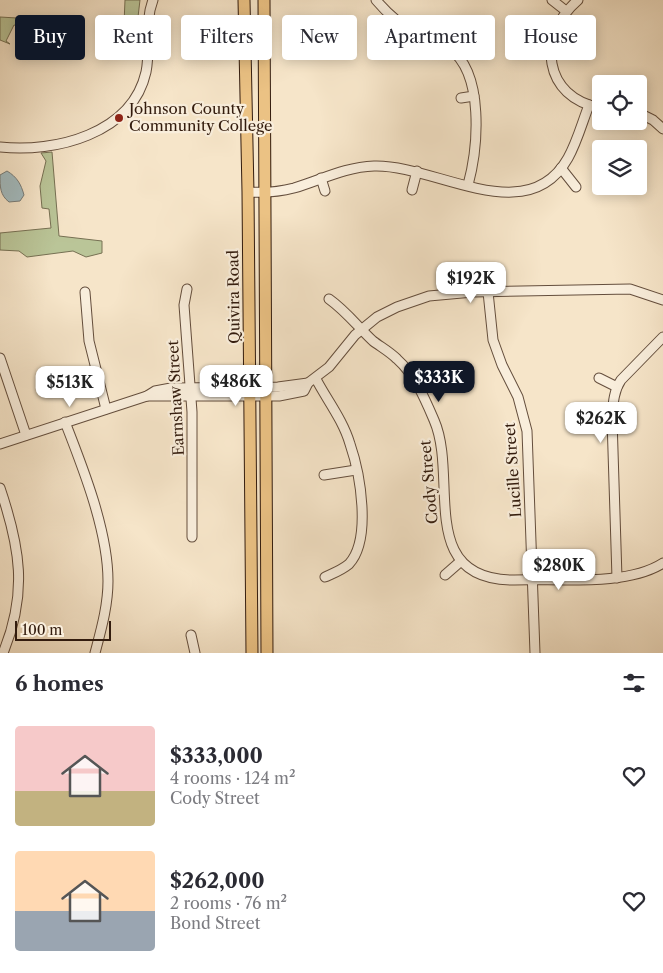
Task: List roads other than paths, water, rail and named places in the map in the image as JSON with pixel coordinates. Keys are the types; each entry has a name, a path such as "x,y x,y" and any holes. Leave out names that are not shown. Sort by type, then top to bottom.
{"main road":[{"name":"Quivira Road","path":"244,0 248,192 252,653"},
{"name":"Quivira Road","path":"264,0 267,653"}],"street":[{"path":"0,147 36,147 76,139 94,133 121,114 132,103 145,74 148,60 148,21 153,0"},
{"path":"376,0 403,25 454,52 469,72 474,96 474,155 468,185"},
{"path":"552,0 566,11"},
{"path":"578,0 566,11 557,24 552,35 550,54 552,66 564,87 578,100 592,106"},
{"path":"461,98 474,96"},
{"path":"248,192 264,193 294,188 321,178 363,167 393,166 498,193 522,192 545,182 561,168 574,146 589,105"},
{"path":"647,117 663,129"},
{"path":"561,168 576,187"},
{"path":"412,190 418,171"},
{"path":"321,178 324,192"},
{"name":"Earnshaw Street","path":"187,289 184,305 191,391 192,537"},
{"path":"0,444 147,396 155,391 266,391 312,381 330,367 362,329 383,313 411,302 453,293 630,289 663,300"},
{"path":"85,292 89,341 106,409"},
{"name":"Lucille Street","path":"488,292 492,340 518,397 527,431 535,653"},
{"name":"Cody Street","path":"329,299 407,369 434,420 443,449 448,539 461,561"},
{"path":"617,578 612,419 616,387 629,370 663,337"},
{"path":"0,358 26,435"},
{"path":"600,378 616,387"},
{"path":"312,381 342,425 350,444 361,504 359,545 348,564 325,577"},
{"path":"65,422 87,481 106,561 107,601 95,653"},
{"path":"324,475 356,470"},
{"path":"0,488 15,538 20,578 15,619 3,653"},
{"path":"445,575 461,561 478,574 495,580 617,578 645,573 663,564"},
{"path":"192,635 195,653"}],"water":[{"path":"7,171 16,178 21,187 24,195 20,201 9,202 2,194 0,175"}],"place":[{"name":"Johnson County Community College","path":"119,118"}]}
